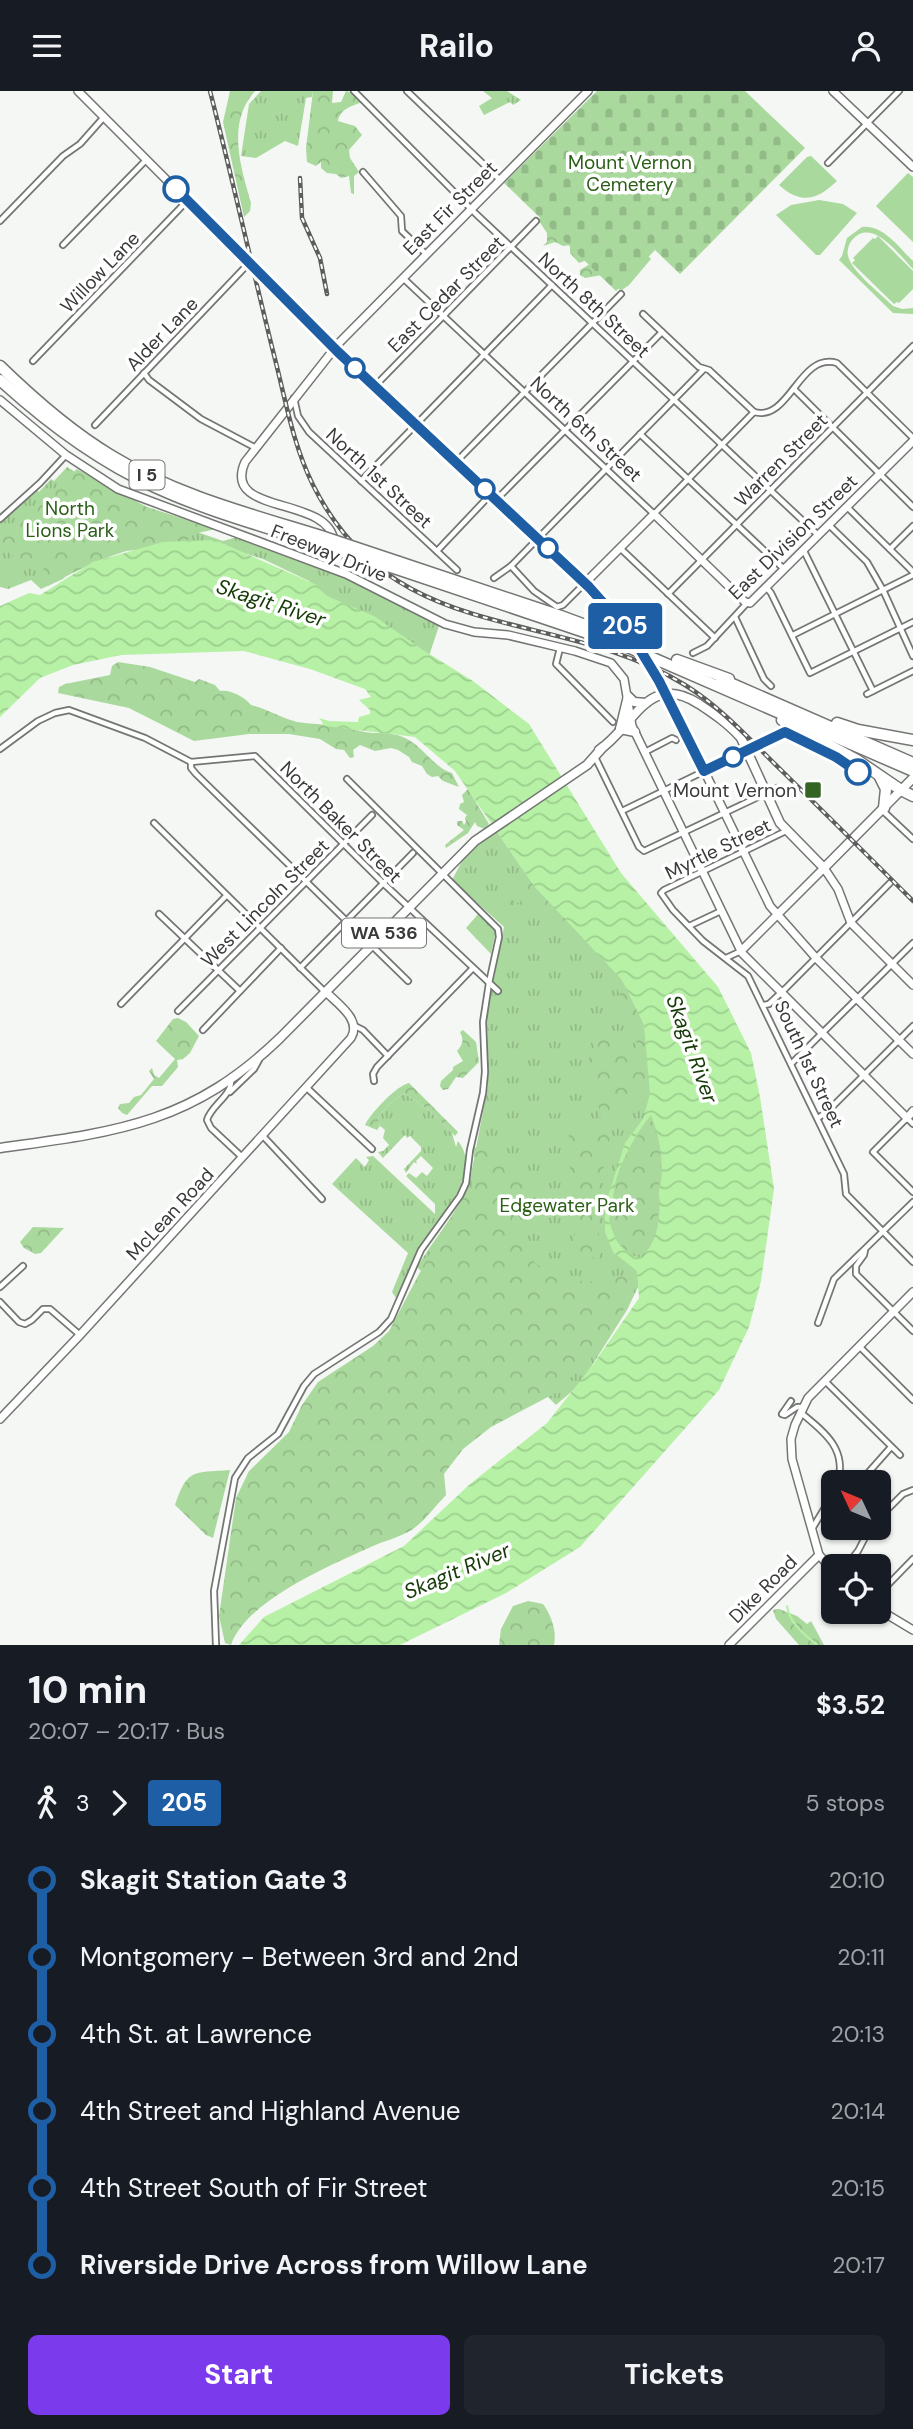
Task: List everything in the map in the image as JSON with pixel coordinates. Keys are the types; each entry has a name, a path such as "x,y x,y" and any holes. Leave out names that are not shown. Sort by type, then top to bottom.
{"highway":[{"name":"I 5","path":"0,366 56,418 111,456 199,497 398,566 573,620 677,660 909,766"},
{"name":"I 5","path":"0,375 62,432 116,467 194,504 319,540"},
{"path":"0,380 62,432"},
{"name":"I 5","path":"398,566 623,645 909,766"},
{"path":"677,660 714,672 847,727 913,740"},
{"path":"733,692 913,796"},
{"path":"875,772 886,789 883,809"}],"main road":[{"name":"WA 536","path":"581,768 646,703 666,694 685,696 732,727 741,738 786,831 824,868"},
{"path":"628,696 634,702 646,703"},
{"path":"628,696 620,729 635,732"},
{"name":"WA 536","path":"0,1148 107,1132 159,1118 231,1080 261,1056 475,841 581,768 603,747"},
{"path":"824,868 913,778"}],"street":[{"path":"78,91 334,348 585,583 621,621 680,721 770,907 816,958 913,1054"},
{"name":"North 8th Street","path":"354,91 471,209 819,535"},
{"path":"407,91 500,180"},
{"path":"833,91 913,167"},
{"path":"828,163 899,91"},
{"name":"East Fir Street","path":"329,567 335,544 333,536 318,519 256,496 245,489 240,474 244,462 334,348 585,92"},
{"path":"0,221 63,156 80,144 104,117"},
{"path":"64,244 146,160"},
{"path":"363,172 401,216 402,232 426,254"},
{"name":"Willow Lane","path":"33,361 187,201"},
{"name":"East Cedar Street","path":"374,386 536,221"},
{"name":"Alder Lane","path":"95,425 249,263"},
{"name":"North 6th Street","path":"403,278 747,603"},
{"path":"361,481 552,285"},
{"path":"456,462 621,294"},
{"path":"643,314 699,367 709,370 754,412 768,413 815,365 826,361 839,365 913,440"},
{"path":"437,551 565,430 662,332"},
{"name":"Warren Street","path":"668,594 913,346"},
{"path":"494,578 511,566 704,369"},
{"path":"144,373 149,380 201,419 254,447"},
{"path":"794,389 913,507"},
{"name":"North 1st Street","path":"294,398 298,416 309,432 457,571"},
{"name":"Freeway Drive","path":"0,400 65,455 118,488 361,580 445,624 474,632 508,635 560,647 599,657 611,663 622,675 628,696 630,719"},
{"path":"511,566 534,591 557,607 566,603 754,412"},
{"path":"640,434 785,570"},
{"name":"East Division Street","path":"693,653 707,646 747,603 753,601 785,570 913,440"},
{"path":"0,519 40,483 65,455"},
{"path":"793,635 913,573 847,507"},
{"path":"829,525 867,562 913,656"},
{"path":"890,549 913,526"},
{"path":"620,548 715,638"},
{"path":"804,551 873,691"},
{"path":"766,587 793,635 810,673 913,622"},
{"path":"734,617 764,679 771,686"},
{"path":"560,647 556,664 613,722"},
{"path":"867,694 913,671"},
{"path":"0,750 38,721 69,710 145,738 191,762 191,768 196,774 408,981"},
{"path":"630,719 741,951 910,1121"},
{"path":"622,811 785,732"},
{"path":"644,753 669,739 676,740"},
{"name":"North Baker Street","path":"191,762 255,756 498,992"},
{"path":"595,757 643,851 777,788"},
{"path":"216,1645 213,1599 234,1478 248,1458 278,1434 304,1386 314,1374 379,1332 391,1319 421,1250 460,1196 466,1183 470,1150 483,1093 483,1022 499,937 498,929 346,779"},
{"path":"883,809 913,839"},
{"name":"West Lincoln Street","path":"178,1011 372,815"},
{"path":"155,823 347,1013 355,1026 363,1030 388,1056"},
{"name":"Myrtle Street","path":"662,892 786,831"},
{"path":"300,968 413,853"},
{"path":"726,958 741,951 824,868 838,889 851,923 913,985"},
{"path":"764,1005 769,1004 782,992 890,883"},
{"name":"South 1st Street","path":"662,892 673,910 703,941 752,982 844,1174 846,1194 883,1232"},
{"path":"121,1004 226,896"},
{"path":"689,926 721,911"},
{"path":"159,914 240,991"},
{"path":"791,1063 913,943"},
{"path":"203,1030 281,948"},
{"path":"374,1081 374,1071 473,968"},
{"name":"McLean Road","path":"0,1419 307,1088 351,1038 355,1026"},
{"path":"818,1118 913,1026"},
{"path":"243,1157 208,1124 209,1112 254,1069 261,1056"},
{"path":"226,1094 231,1080"},
{"path":"307,1088 372,1149"},
{"path":"913,1111 910,1121 873,1151 913,1192"},
{"path":"262,1136 323,1199"},
{"path":"818,1323 834,1279 913,1202"},
{"path":"883,1232 913,1262"},
{"path":"865,1249 856,1266 856,1274 913,1331"},
{"path":"0,1287 23,1266"},
{"path":"819,1555 792,1458 791,1439 801,1409 913,1292"},
{"path":"0,1302 19,1322 25,1324 43,1309 50,1309 80,1335"},
{"path":"859,1346 913,1399"},
{"path":"825,1381 900,1455"},
{"path":"792,1401 782,1413 785,1415 797,1407 828,1435 838,1450 840,1470"},
{"path":"871,1470 891,1447"},
{"path":"891,1506 903,1494 913,1490"},
{"path":"812,1530 821,1515"},
{"name":"Dike Road","path":"729,1645 819,1555"},
{"path":"891,1582 913,1559"},
{"path":"891,1617 913,1630"}],"green space":[{"path":"230,91 255,91 246,104 238,131 240,160 251,203 250,211 244,217 223,122"},
{"path":"261,91 313,91 312,97 306,98 298,146 285,141 256,158 241,156 249,104"},
{"path":"313,91 333,91 332,103 341,102 346,91 362,102 344,111 338,121 355,126 362,135 349,150 350,158 359,172 354,176 354,194 351,193 349,176 341,178 327,173 321,168 321,162 316,166 307,162 306,148"},
{"path":"483,91 507,91 521,100 513,105 510,102 484,115 479,106 492,98"},
{"name":"Mount Vernon Cemetery","path":"597,91 745,91 805,148 680,274 655,250 616,291 504,183"},
{"path":"811,156 837,181 823,192 809,198 795,195 779,185 807,157"},
{"path":"908,173 913,177 913,242 876,206"},
{"path":"819,200 843,204 857,213 820,255 816,255 776,215 791,205"},
{"path":"540,216 621,283 624,283 647,255 651,259 622,290 615,288 602,275 585,278 580,275 580,270 590,264 587,260 579,263 570,253 570,245 563,246 555,242 543,246 547,242 547,233 539,221"},
{"path":"862,227 870,227 884,233 913,261 913,269 886,241 869,233 861,233 850,243 848,254 852,265 893,306 913,308 913,314 893,313 839,260 847,238"},
{"path":"878,236 913,271 913,289 899,303 894,304 852,263 855,260 853,258"},
{"name":"North Lions Park","path":"67,467 99,487 180,526 223,541 237,537 359,583 439,626 429,656 331,602 309,581 263,559 237,551 149,549 101,553 81,559 63,579 41,589 31,580 8,589 0,587 0,523 51,479 54,481"},
{"path":"77,469 147,507 216,529 193,534 187,541 150,545 114,555 48,586 42,563 26,567 14,564 10,561 13,555 1,549 0,535 27,510 36,508"},
{"path":"118,662 150,667 195,682 199,679 215,685 220,691 237,694 251,705 297,722 401,736 417,746 440,767 452,773 459,787 443,781 438,776 432,777 422,766 391,748 375,751 360,745 353,750 354,757 350,758 344,750 336,749 320,739 289,734 249,734 194,741 129,708 58,693 59,687 65,684 110,675 112,666"},
{"path":"468,789 489,824 485,829 477,826 475,822 468,833 446,848 445,845 464,830 457,825 457,821 462,821 464,825 466,822 467,815 459,809 464,802 462,795"},
{"name":"Edgewater Park","path":"493,826 535,887 612,965 624,983 641,1015 662,1095 664,1233 627,1310 577,1387 556,1405 417,1267 469,1185 488,1085 487,1013 504,927 452,880 471,844"},
{"path":"518,874 526,874 622,980 645,1026 642,1030 635,1032 613,982 575,939 574,932 555,924 550,918 553,914 551,911 546,911 536,901 517,922 520,916 515,911 492,908 485,899 487,895 498,903 501,902 501,896 504,896 513,900 512,905 520,904 522,891 516,881"},
{"path":"479,913 496,930 491,954 466,928"},
{"path":"173,1019 186,1022 199,1036 190,1053 177,1060 178,1067 162,1086 152,1086 127,1115 122,1113 118,1108 120,1104 129,1103 134,1097 141,1095 154,1079 149,1071 152,1068 154,1075 159,1078 175,1059 156,1041"},
{"path":"463,1030 476,1042 479,1062 463,1078 456,1077 448,1089 443,1090 441,1081 453,1067 463,1061 457,1051 462,1044 460,1032"},
{"path":"599,1035 616,1037 623,1051 629,1054 635,1050 637,1039 644,1040 645,1080 626,1115 601,1121 596,1090 583,1072"},
{"path":"409,1083 458,1132 455,1136 430,1111 404,1093 388,1105 378,1118 380,1126 377,1130 365,1125 384,1101"},
{"path":"552,1086 562,1089 567,1100 554,1115 539,1102 542,1091"},
{"path":"404,1093 430,1111 452,1133 456,1147 458,1141 465,1154 466,1168 455,1197 419,1249 396,1298 392,1292 408,1253 332,1184 356,1158 365,1167 369,1160 366,1157 373,1156 435,1214 435,1204 406,1176 409,1173 416,1178 422,1172 427,1176 433,1168 421,1156 416,1161 417,1164 414,1162 406,1173 404,1169 421,1151 421,1147 410,1136 407,1138 405,1135 383,1158 378,1152 389,1145 383,1138 385,1130 380,1126 378,1118 388,1105"},
{"path":"650,1116 660,1144 661,1178 657,1194 660,1205 651,1246 642,1255 628,1251 618,1241 612,1213 622,1166 629,1149"},
{"path":"568,1123 579,1125 589,1137 604,1131 611,1141 598,1187 599,1259 575,1253"},
{"path":"473,1147 484,1149 519,1168 539,1198 521,1223 534,1262 557,1279 599,1282 622,1276 638,1282 606,1339 563,1389 491,1427 463,1449 444,1474 446,1495 418,1525 292,1586 253,1613 239,1629 231,1645 225,1643 219,1616 236,1498 249,1471 289,1432 302,1405 318,1382 373,1346 389,1331 428,1257 467,1192 477,1181"},
{"path":"33,1227 64,1228 41,1253 35,1254 24,1248 20,1242"},
{"path":"230,1470 213,1538 206,1535 175,1505 188,1478 200,1473"},
{"path":"528,1601 543,1604 546,1608 554,1629 554,1645 499,1645 501,1629 513,1606"},
{"path":"779,1609 797,1616 807,1624 811,1621 824,1645 799,1645 776,1619 773,1610"}],"water":[{"name":"Skagit River","path":"215,540 317,585 327,596 374,616 473,681 529,724 621,873 718,987 751,1053 774,1189 761,1281 749,1327 719,1390 580,1547 506,1593 400,1645 239,1645 264,1617 404,1546 470,1484 547,1423 592,1366 639,1298 637,1271 613,1252 605,1232 605,1206 625,1143 643,1119 650,1094 644,1025 622,980 535,887 455,771 415,737 325,726 319,718 358,722 359,717 370,714 370,710 359,700 371,697 365,689 310,669 244,651 121,655 73,665 40,678 0,717 0,606 29,593 40,595 93,562 163,542","holes":["651,1115 658,1137 662,1177 657,1229 642,1258 629,1253 620,1245 609,1219 616,1180 626,1154"]}],"waterway":[{"path":"787,1606 794,1623 817,1645"}],"railway":[{"path":"210,91 296,440 313,485 347,537 388,574 433,599 481,617 584,643 635,660 685,685 735,725 913,901"},
{"path":"300,178 302,218 320,258 327,294"},
{"path":"344,559 354,569 368,576"}],"bus line":[{"name":"205","path":"176,189 338,352 589,587 621,621 659,681 704,771 785,732 836,757 858,772"}],"place":[{"name":"Mount Vernon","path":"813,790"}]}
